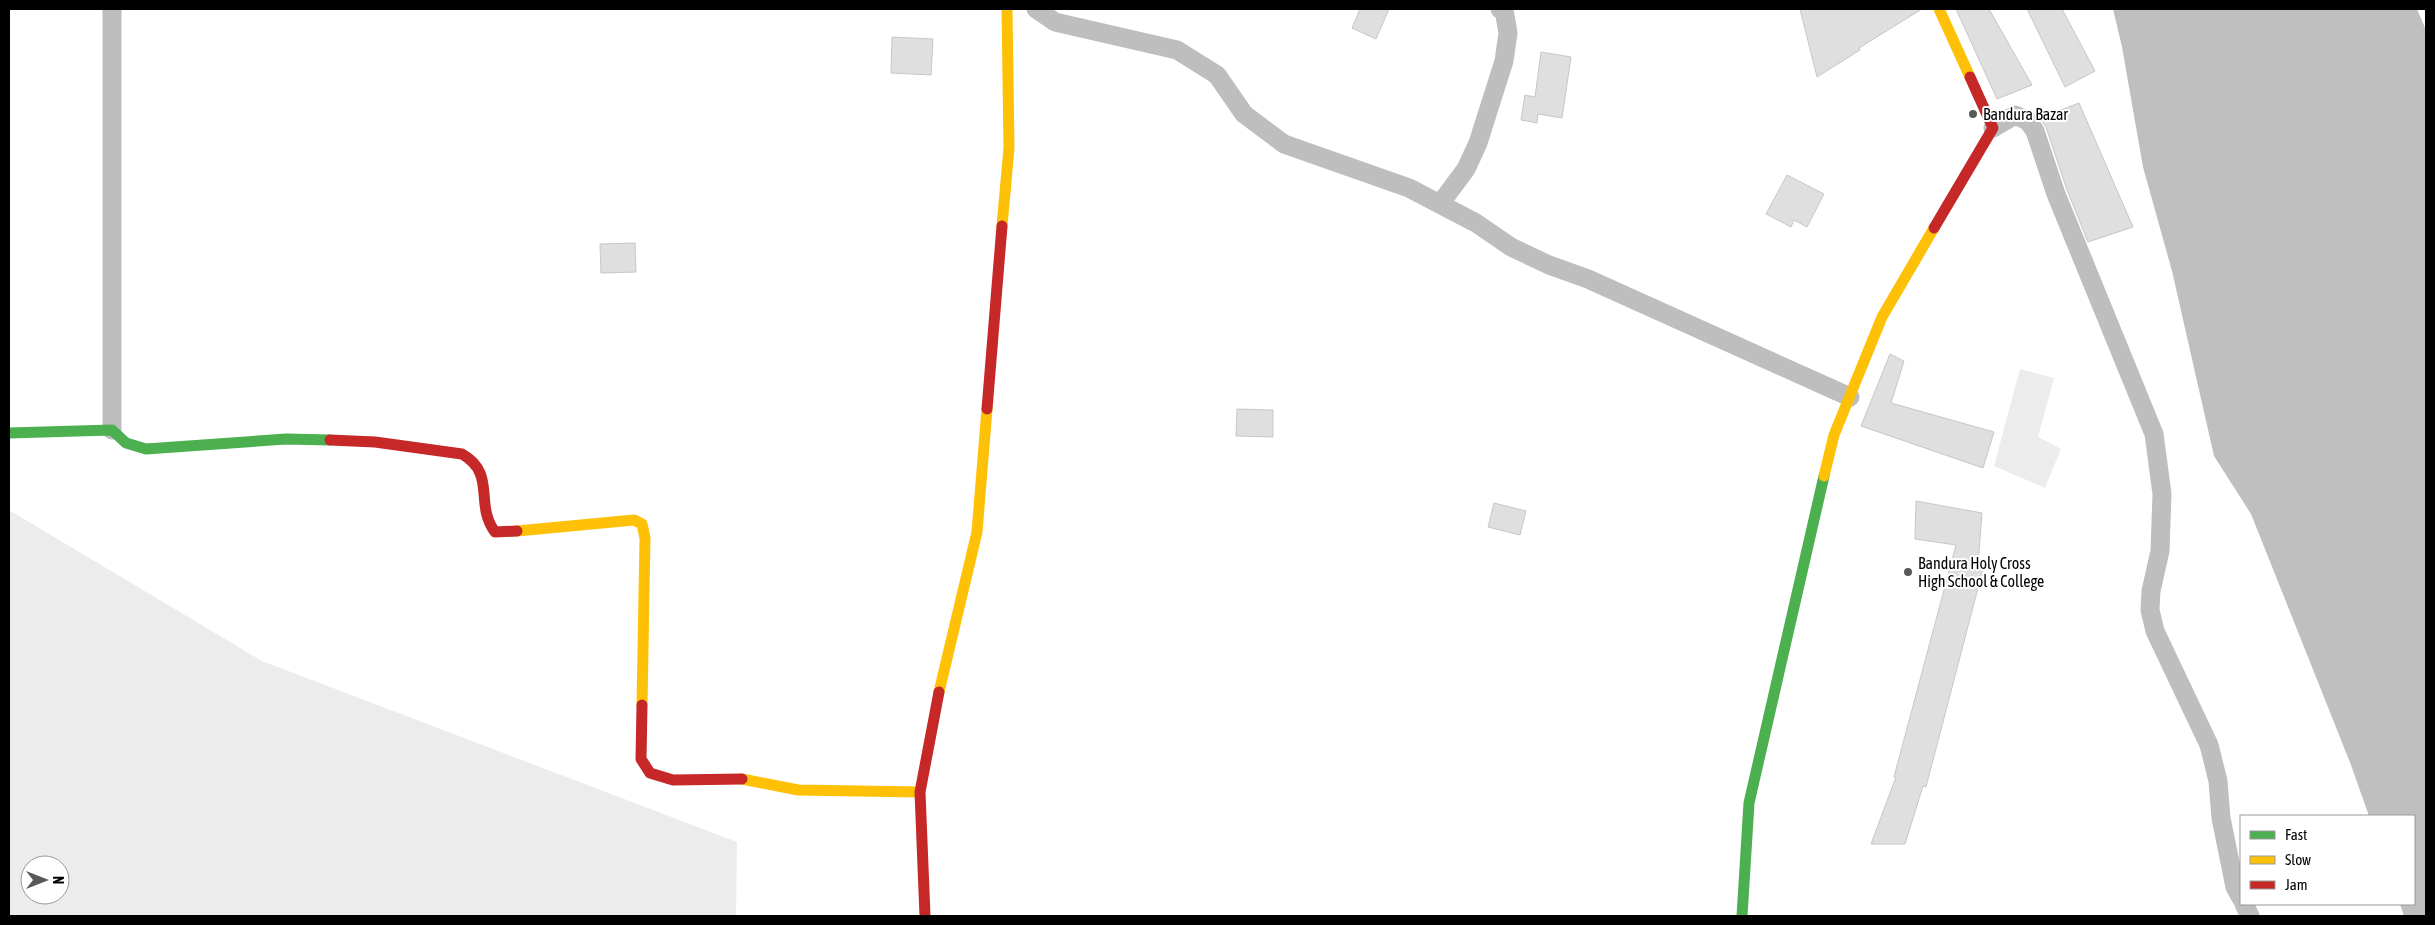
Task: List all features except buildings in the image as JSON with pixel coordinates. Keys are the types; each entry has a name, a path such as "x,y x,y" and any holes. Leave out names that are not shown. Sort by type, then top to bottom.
{"street":[{"path":"112,9 112,430"},
{"path":"925,916 920,792 944,664 977,532 1009,148 1006,9"},
{"path":"1036,9 1055,22 1177,50 1217,75 1244,114 1284,144 1410,188 1476,223 1511,247 1549,265 1588,279 1850,397"},
{"path":"1440,204 1466,169 1478,143 1504,61 1508,33 1504,10 1500,9"},
{"path":"1939,9 1993,128"},
{"path":"1742,916 1749,803 1834,435 1882,317 1993,128 2015,115 2028,122 2035,132 2056,194 2154,434 2162,494 2160,552 2151,591 2150,610 2155,631 2209,744 2218,781 2223,826 2235,887 2240,896"},
{"path":"9,433 112,430 126,443 146,448 286,439 375,442 462,454 474,459 484,478 487,519 495,532 564,528 634,520 642,524 646,538 641,758 650,773 672,780 735,778 798,790 920,792"}],"shaded area":[{"path":"2113,9 2417,9 2426,30 2426,916 2404,916 2400,905 2415,905 2415,815 2369,815 2351,765 2251,514 2214,456 2172,271 2143,167 2122,47"},
{"path":"2020,369 2054,378 2038,437 2061,449 2045,488 1994,466"},
{"path":"9,510 262,661 737,842 736,916 9,916"}],"traffic: fast":[{"path":"9,433 112,430 126,443 146,449 286,439 330,440"},
{"path":"1742,916 1749,803 1824,476"}],"traffic: slow":[{"path":"1002,226 1009,148 1007,9"},
{"path":"1939,9 1970,77"},
{"path":"1824,476 1834,435 1882,317 1934,228"},
{"path":"939,692 977,532 987,409"},
{"path":"517,531 634,520 642,524 645,538 642,705"},
{"path":"742,779 798,790 920,792"}],"traffic: jam":[{"path":"1934,228 1993,128 1970,77"},
{"path":"987,409 1002,226"},
{"path":"330,440 375,442 462,454 473,462 479,471 486,511 495,532 517,531"},
{"path":"925,916 920,792 939,692"},
{"path":"642,705 641,759 650,773 673,780 742,779"}],"place":[{"name":"Bandura Bazar","path":"1973,114"},
{"name":"Bandura Holy Cross High School & College","path":"1908,572"}]}
